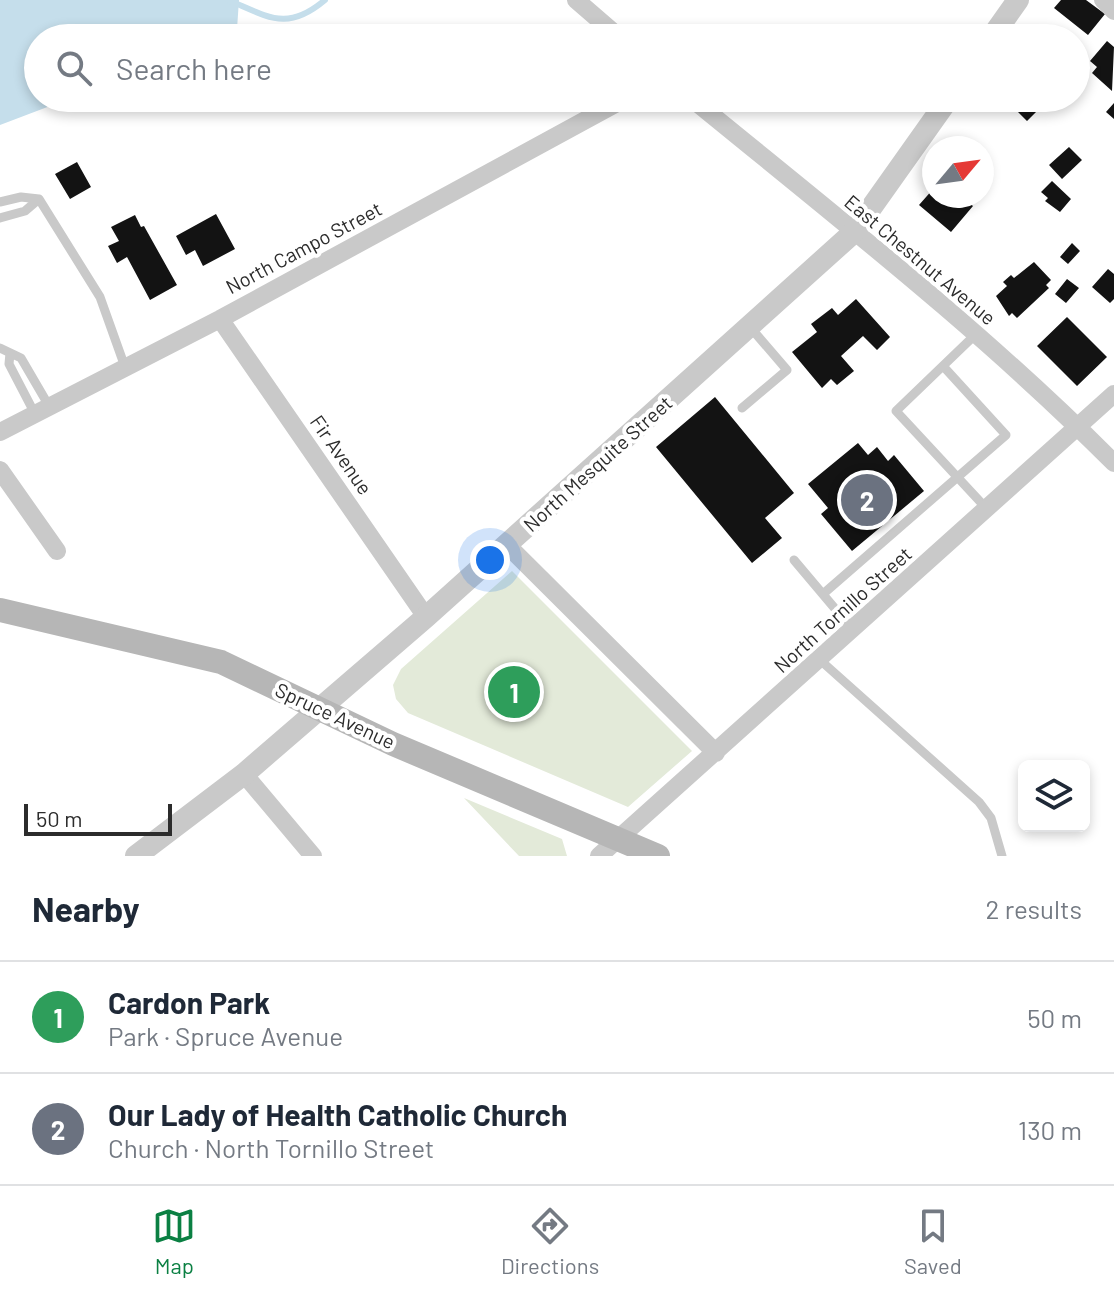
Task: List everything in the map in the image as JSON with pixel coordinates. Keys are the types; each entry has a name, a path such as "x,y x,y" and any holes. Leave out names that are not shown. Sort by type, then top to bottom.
{"main road":[{"name":"Spruce Avenue","path":"0,610 221,662 393,744 658,856"}],"street":[{"path":"576,0 604,24"},
{"path":"1001,24 1018,0"},
{"path":"1103,0 1114,11"},
{"name":"North Campo Street","path":"0,432 220,319 600,112"},
{"name":"East Chestnut Avenue","path":"708,112 975,335 1079,427 1114,463"},
{"name":"North Mesquite Street","path":"136,856 244,774 508,546 854,232 939,112"},
{"name":"Fir Avenue","path":"220,319 426,617"},
{"name":"North Tornillo Street","path":"599,856 1114,394"},
{"path":"0,470 57,551"},
{"path":"508,546 716,753"},
{"path":"244,774 313,856"}],"lane":[{"path":"0,202 21,197 39,199"},
{"path":"0,218 25,211 39,199"},
{"path":"39,199 100,297 125,367"},
{"path":"742,408 787,370 750,327"},
{"path":"975,335 896,411 987,509"},
{"path":"5,351 9,364 42,410"},
{"path":"5,351 21,358 42,410"},
{"path":"823,594 1006,435 943,366"},
{"path":"794,560 853,630"},
{"path":"820,660 979,802 991,818 1002,856"}],"green space":[{"path":"512,571 692,751 628,807 408,713 396,699 393,685 401,669"},
{"path":"464,798 562,839 567,856 519,856"}],"water":[{"path":"0,0 239,0 237,24 24,24 24,112 34,112 0,125"}],"building":[{"path":"1061,0 1086,0 1105,14 1090,33 1090,24 1074,24 1054,8"},
{"path":"1107,41 1114,47 1112,91 1092,73 1097,67 1090,61"},
{"path":"1114,103 1114,119 1106,112"},
{"path":"1018,112 1036,112 1027,121"},
{"path":"1069,147 1082,160 1062,179 1049,165"},
{"path":"77,162 91,187 70,199 55,174"},
{"path":"1052,181 1071,199 1060,212 1045,201 1048,198 1041,192"},
{"path":"923,208 971,208 951,232"},
{"path":"216,214 235,249 203,266 195,250 186,255 176,236"},
{"path":"135,215 177,285 150,300 127,257 117,263 108,246 119,241 111,227"},
{"path":"1072,243 1080,251 1068,264 1060,257"},
{"path":"1034,262 1051,280 1046,285 1049,288 1017,318 1012,313 1009,316 996,296 1007,286 1003,282 1011,275 1014,278"},
{"path":"1108,269 1114,274 1114,299 1110,303 1092,287"},
{"path":"1067,279 1079,288 1066,303 1055,294"},
{"path":"856,299 890,337 877,350 863,336 841,356 854,371 837,385 831,379 822,388 792,352 817,332 811,324 832,308 838,315"},
{"path":"1067,317 1107,357 1077,386 1037,346"},
{"path":"715,397 794,493 765,518 782,538 752,563 656,447"},
{"path":"858,443 868,455 877,447 888,461 894,455 924,491 852,551 821,514 828,508 808,484"}],"waterway":[{"path":"228,0 267,16 288,19 312,10 325,0"}],"place":[{"name":"Our Lady of Health Catholic Church","path":"867,500"},
{"name":"Cardon Park","path":"514,692"}]}
